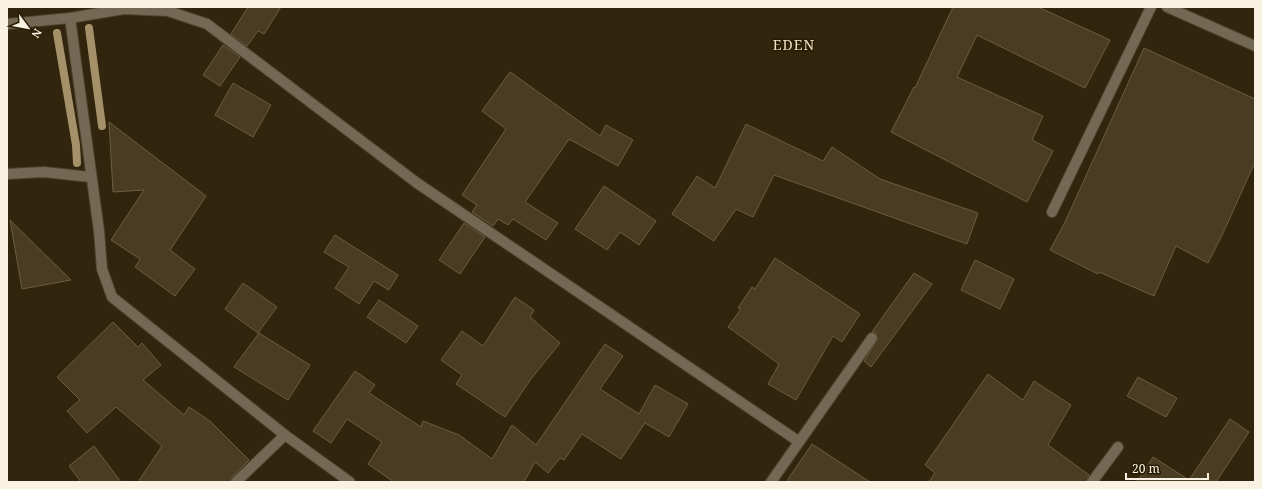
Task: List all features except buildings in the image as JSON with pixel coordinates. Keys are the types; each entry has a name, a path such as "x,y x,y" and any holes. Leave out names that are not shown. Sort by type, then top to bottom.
{"street":[{"path":"1052,212 1151,7"},
{"path":"1167,7 1255,46"},
{"path":"7,24 70,18 124,9 168,11 207,24 417,183 798,441"},
{"path":"70,18 90,177 99,231 102,269 112,297 285,435 350,482"},
{"path":"7,174 44,172 90,177"},
{"path":"771,482 798,441 872,338"},
{"path":"236,482 285,435"},
{"path":"1092,482 1118,447"}],"waterway":[{"path":"89,28 102,126"},
{"path":"57,33 76,145 77,163"}],"district":[{"name":"EDEN","path":"794,44"}]}
